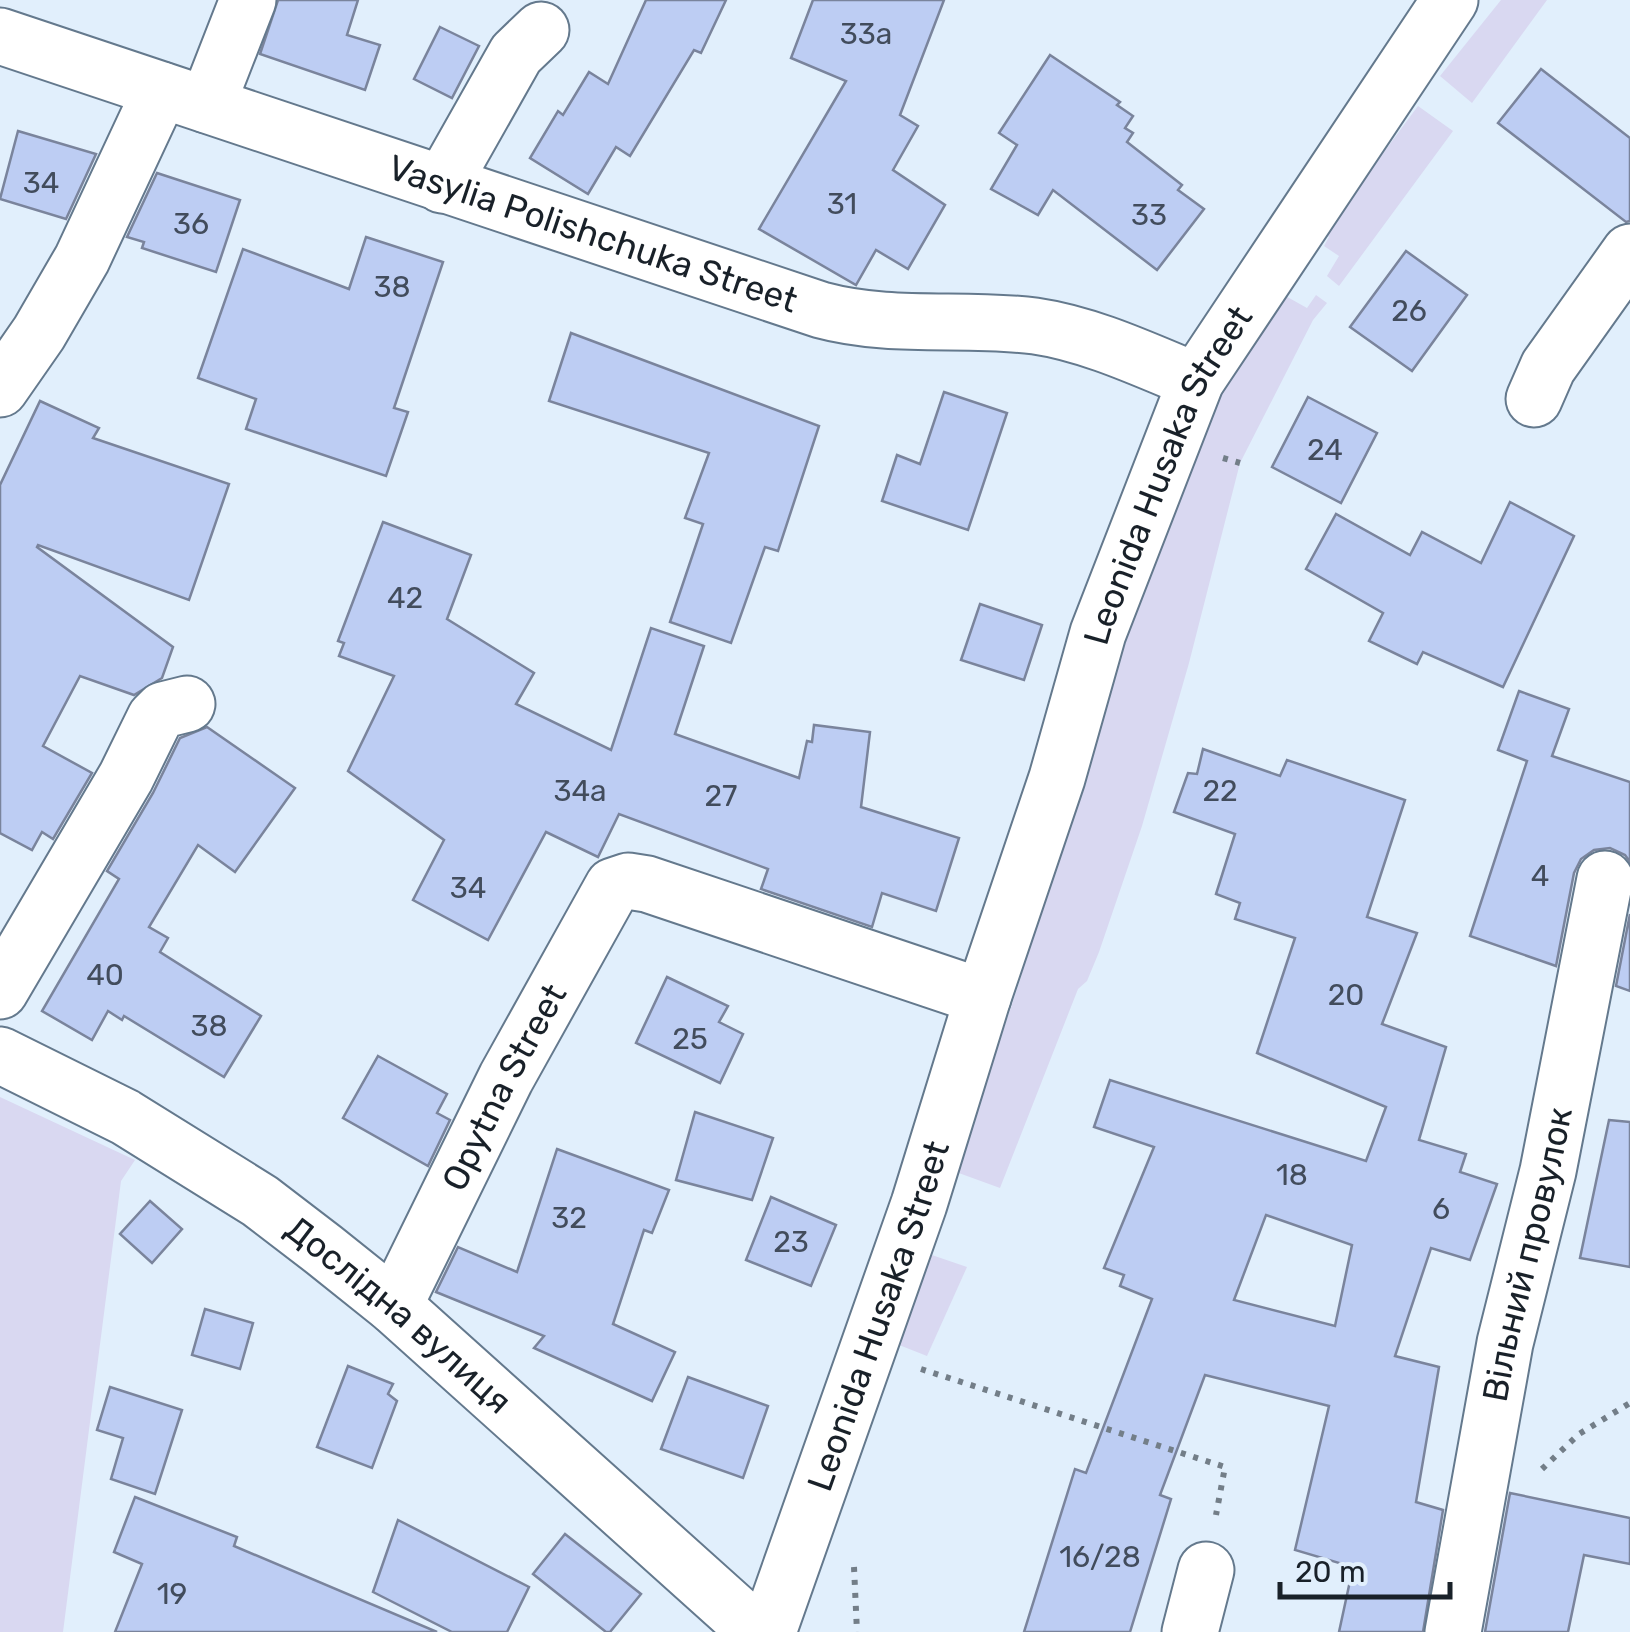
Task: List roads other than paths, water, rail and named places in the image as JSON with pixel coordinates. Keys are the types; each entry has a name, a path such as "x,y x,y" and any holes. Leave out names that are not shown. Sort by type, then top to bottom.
{"street":[{"path":"0,389 248,0"},
{"name":"Leonida Husaka Street","path":"768,1632 919,1204 983,996 1057,778 1098,633 1196,380 1450,0"},
{"path":"442,185 516,54 542,30"},
{"name":"Vasylia Polishchuka Street","path":"0,36 850,318 978,321 1039,327 1120,351 1196,380"},
{"path":"1534,399 1548,368 1630,252"},
{"path":"0,992 126,777 154,718 163,710 186,704"},
{"name":"Вільний провулок","path":"1453,1632 1501,1360 1548,1171 1605,880"},
{"name":"Opytna Street","path":"394,1306 506,1078 613,886 628,881 648,884 983,996"},
{"name":"Дослідна вулиця","path":"0,1055 125,1116 260,1202 394,1306 757,1632"},
{"path":"1190,1632 1206,1570"}]}
